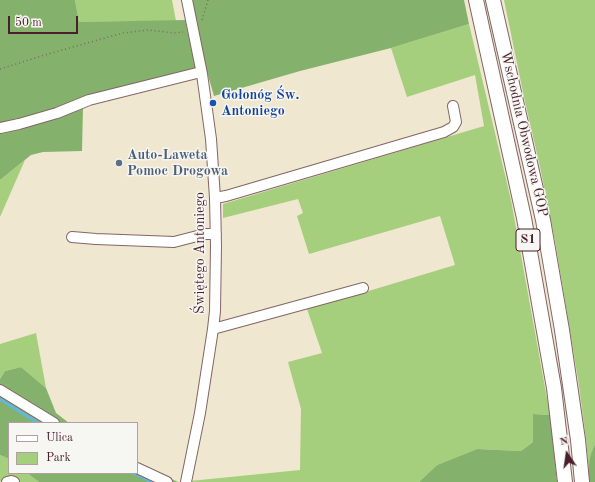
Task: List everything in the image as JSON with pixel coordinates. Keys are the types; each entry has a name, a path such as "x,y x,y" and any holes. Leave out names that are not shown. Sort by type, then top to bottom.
{"highway":[{"name":"Wschodnia Obwodowa GOP","path":"476,0 524,218 554,388 565,482"},
{"name":"Wschodnia Obwodowa GOP","path":"494,0 543,220 562,330 577,432 582,482"}],"street":[{"name":"Świętego Antoniego","path":"186,482 200,413 213,329 215,311 216,234 211,140 201,72 187,0"},
{"path":"0,128 57,113 89,100 201,72"},
{"path":"215,198 444,132 453,127 456,122 453,106"},
{"path":"72,237 174,242 204,234 216,234"},
{"path":"213,329 363,288"},
{"path":"0,390 52,422"},
{"path":"138,468 166,482"},
{"path":"7,482 14,482"}],"path":[{"path":"0,69 123,33 148,30 175,33 193,29 202,20 208,0"}],"green space":[{"path":"0,0 75,0 79,22 185,20 197,75 83,107 82,151 43,152 31,155 0,180"},
{"path":"75,0 172,0 176,21 79,22"},
{"path":"192,0 464,0 469,24 391,48 300,71 214,96 203,58"},
{"path":"504,0 595,0 595,444 592,451 589,473 578,379 555,241"},
{"path":"469,24 511,200 550,415 533,414 533,442 521,451 477,449 437,465 419,482 190,482 300,470 301,409 288,362 322,353 307,309 455,265 440,216 309,254 297,216 303,213 298,199 223,218 223,204 484,126 475,75 407,97 391,48"},
{"path":"25,160 0,217 0,180"},
{"path":"36,333 46,388 21,367 5,371 0,379 0,344"},
{"path":"21,367 46,388 56,413 68,422 8,422 8,459 0,455 0,379 5,371"},
{"path":"533,414 550,415 557,482 419,482 437,465 477,449 521,451 533,442"},
{"path":"595,444 595,482 589,482 589,462"},
{"path":"0,455 8,459 8,474 28,474 39,482 3,482 0,481"},
{"path":"138,462 178,482 39,482 28,474 138,474"}],"waterway":[{"path":"0,399 36,422"},
{"path":"135,474 152,482"}],"place":[{"name":"Gołonóg Św. Antoniego","path":"213,103"},
{"name":"Auto-Laweta Pomoc Drogowa","path":"119,163"}]}
